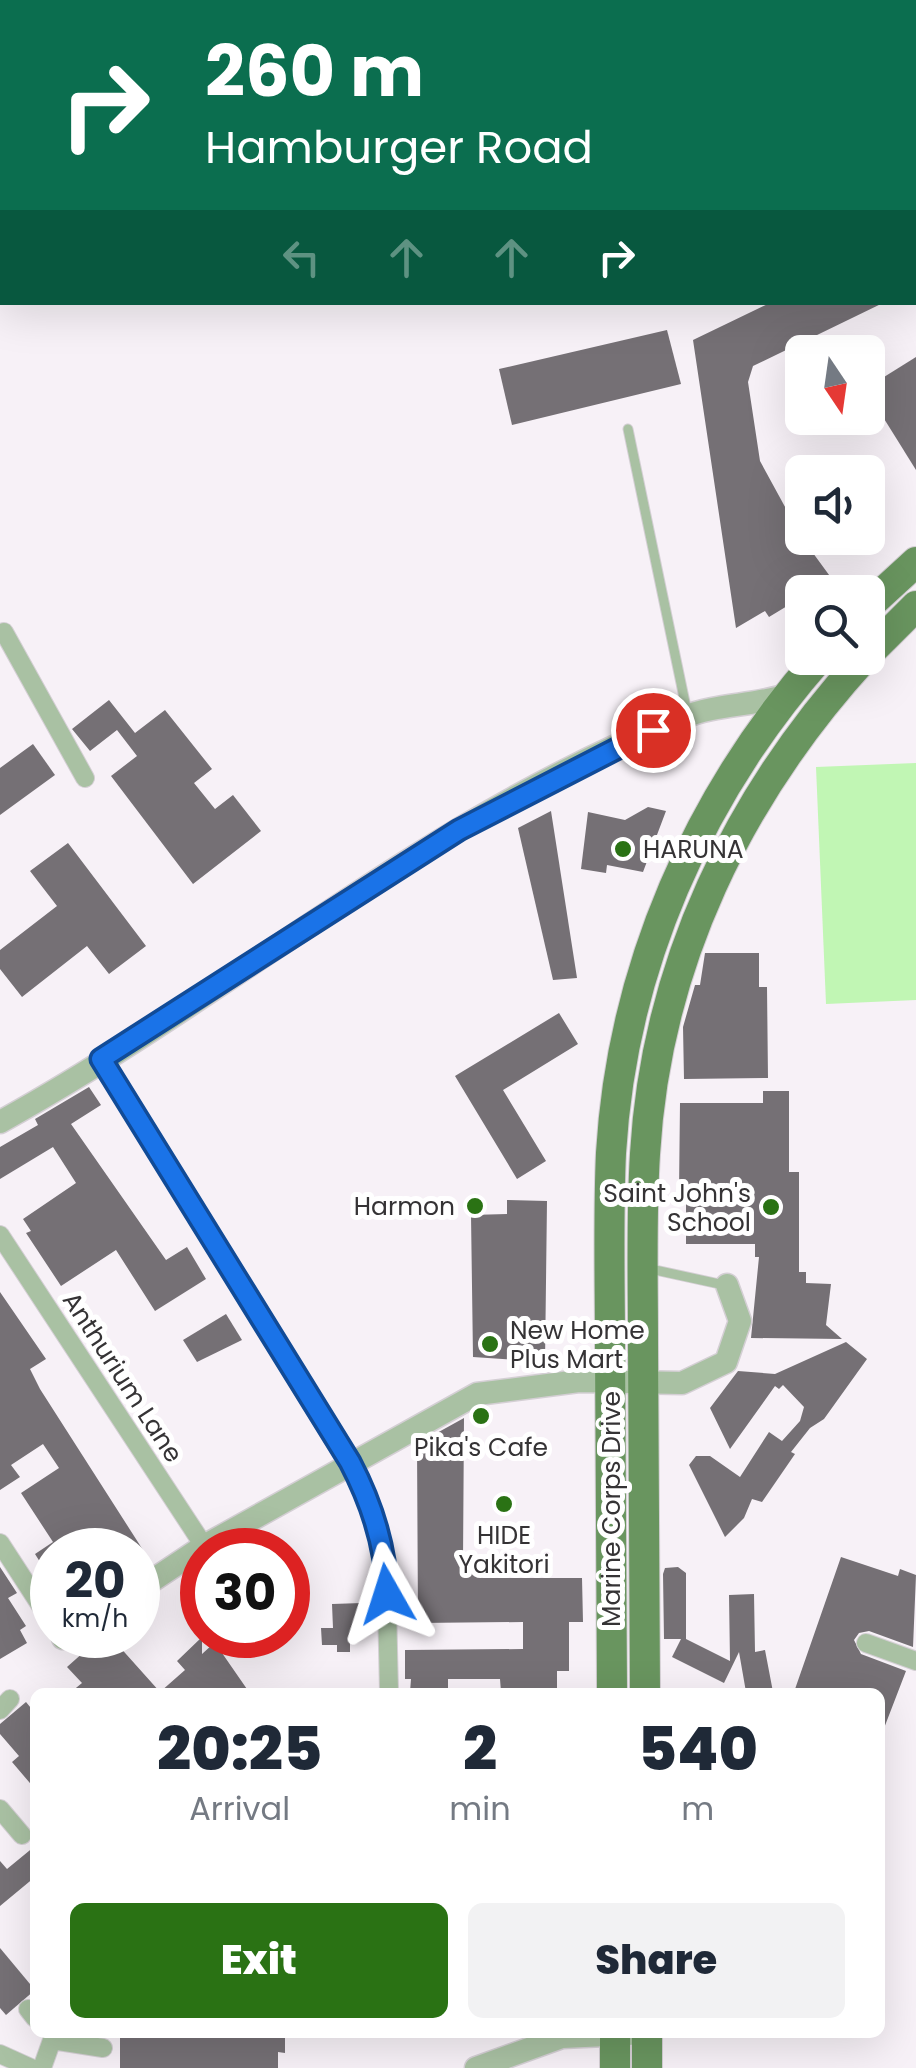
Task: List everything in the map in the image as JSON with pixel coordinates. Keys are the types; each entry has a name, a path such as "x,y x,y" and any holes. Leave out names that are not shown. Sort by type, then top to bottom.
{"main road":[{"path":"885,590 916,562"},
{"path":"885,637 916,606"},
{"name":"Marine Corps Drive","path":"612,1688 612,1150 621,1064 636,996 657,930 710,809 804,675"},
{"path":"645,1688 645,1152 654,1069 688,941 727,850 763,786 813,716 849,675"},
{"path":"615,2038 615,2068"},
{"path":"647,2038 647,2068"}],"street":[{"path":"4,632 85,778"},
{"path":"0,1122 459,830 688,715 787,695"},
{"path":"101,1059 366,1493 386,1562 389,1688"},
{"name":"Anthurium Lane","path":"0,1235 192,1528"},
{"path":"235,1528 476,1394 524,1384 610,1380 682,1383 726,1362 740,1320 727,1285"},
{"path":"0,1543 30,1587"},
{"path":"866,1644 916,1661"},
{"path":"0,1809 22,1834"},
{"path":"42,2068 49,2038"},
{"path":"58,2038 103,2048"},
{"path":"476,2068 559,2038"},
{"path":"0,2054 32,2068"}],"lane":[{"path":"628,429 688,715"},
{"path":"644,1267 727,1285"}],"green space":[{"path":"916,763 916,1000 826,1004 816,767"}],"building":[{"path":"766,305 879,305 817,335 785,335 785,350 753,366 748,382 760,461 785,507 785,555 814,555 829,575 785,575 785,607 769,617 765,611 736,628 693,340"},
{"path":"667,330 681,384 512,425 499,369"},
{"path":"916,357 916,470 885,420 885,376"},
{"path":"109,700 135,733 165,710 212,769 194,783 215,809 233,795 261,831 193,884 111,776 137,756 117,730 90,751 72,729"},
{"path":"33,744 55,775 0,815 0,768"},
{"path":"648,807 666,811 643,872 607,865 606,873 581,869 588,812 625,820"},
{"path":"551,811 577,978 553,980 518,828"},
{"path":"68,843 146,946 109,974 87,946 22,997 0,969 0,950 57,906 30,871"},
{"path":"705,953 759,953 759,987 767,987 768,1078 684,1079 683,1027 695,985 700,985"},
{"path":"559,1013 578,1044 503,1090 546,1161 517,1179 455,1076"},
{"path":"89,1087 101,1105 71,1124 166,1260 187,1247 206,1279 155,1311 116,1250 61,1286 26,1233 31,1231 23,1219 76,1183 53,1147 0,1179 0,1147 38,1125 35,1119"},
{"path":"763,1091 789,1091 789,1172 799,1172 799,1272 806,1272 806,1283 831,1284 826,1325 842,1339 751,1338 759,1257 755,1257 755,1244 686,1244 686,1192 679,1192 680,1103 763,1103"},
{"path":"507,1200 547,1201 545,1362 473,1357 471,1215 507,1214"},
{"path":"0,1292 46,1359 30,1369 40,1389 129,1528 44,1528 21,1493 59,1468 43,1444 11,1465 20,1477 0,1490"},
{"path":"226,1314 242,1340 197,1362 183,1340"},
{"path":"846,1342 867,1359 824,1419 810,1428 791,1452 795,1454 762,1502 752,1499 744,1518 725,1537 689,1465 696,1456 710,1456 740,1477 769,1432 782,1441 800,1421 804,1407 783,1385 779,1389 775,1386 730,1449 710,1408 738,1371 775,1374"},
{"path":"464,1418 463,1560 483,1578 582,1578 583,1622 569,1622 569,1671 557,1671 557,1688 501,1688 500,1679 448,1679 448,1688 410,1688 411,1679 405,1679 405,1650 523,1649 523,1622 418,1623 417,1444"},
{"path":"841,1557 898,1576 900,1569 916,1575 913,1647 869,1631 859,1633 854,1640 861,1654 906,1671 885,1726 885,1688 795,1688"},
{"path":"0,1567 17,1593 8,1598 26,1626 20,1630 27,1643 0,1659"},
{"path":"678,1567 686,1573 686,1639 730,1661 729,1595 754,1594 755,1652 765,1650 772,1688 745,1688 739,1652 724,1683 672,1657 681,1639 664,1639 665,1568"},
{"path":"362,1603 363,1621 356,1622 356,1642 350,1643 350,1652 337,1652 337,1645 322,1645 321,1628 333,1628 332,1604"},
{"path":"77,1658 130,1658 156,1688 76,1688 82,1683 67,1667"},
{"path":"225,1658 246,1688 165,1688 185,1670 177,1661"},
{"path":"26,1702 30,1707 30,1783 12,1762 19,1756 0,1734 0,1724"},
{"path":"30,1850 30,1881 0,1906 0,1861 7,1869"},
{"path":"0,1948 30,1984 30,1994 6,2015 0,2008"},
{"path":"120,2038 285,2038 285,2053 278,2052 278,2068 120,2068"}],"place":[{"name":"HARUNA","path":"623,849"},
{"name":"Harmon","path":"475,1206"},
{"name":"Saint John's School","path":"771,1207"},
{"name":"New Home Plus Mart","path":"490,1344"},
{"name":"Pika's Cafe","path":"481,1416"},
{"name":"HIDE Yakitori","path":"504,1504"}],"route":[{"path":"387,1594 386,1562 366,1493 350,1462 101,1059 395,868 517,798 653,730"}]}
